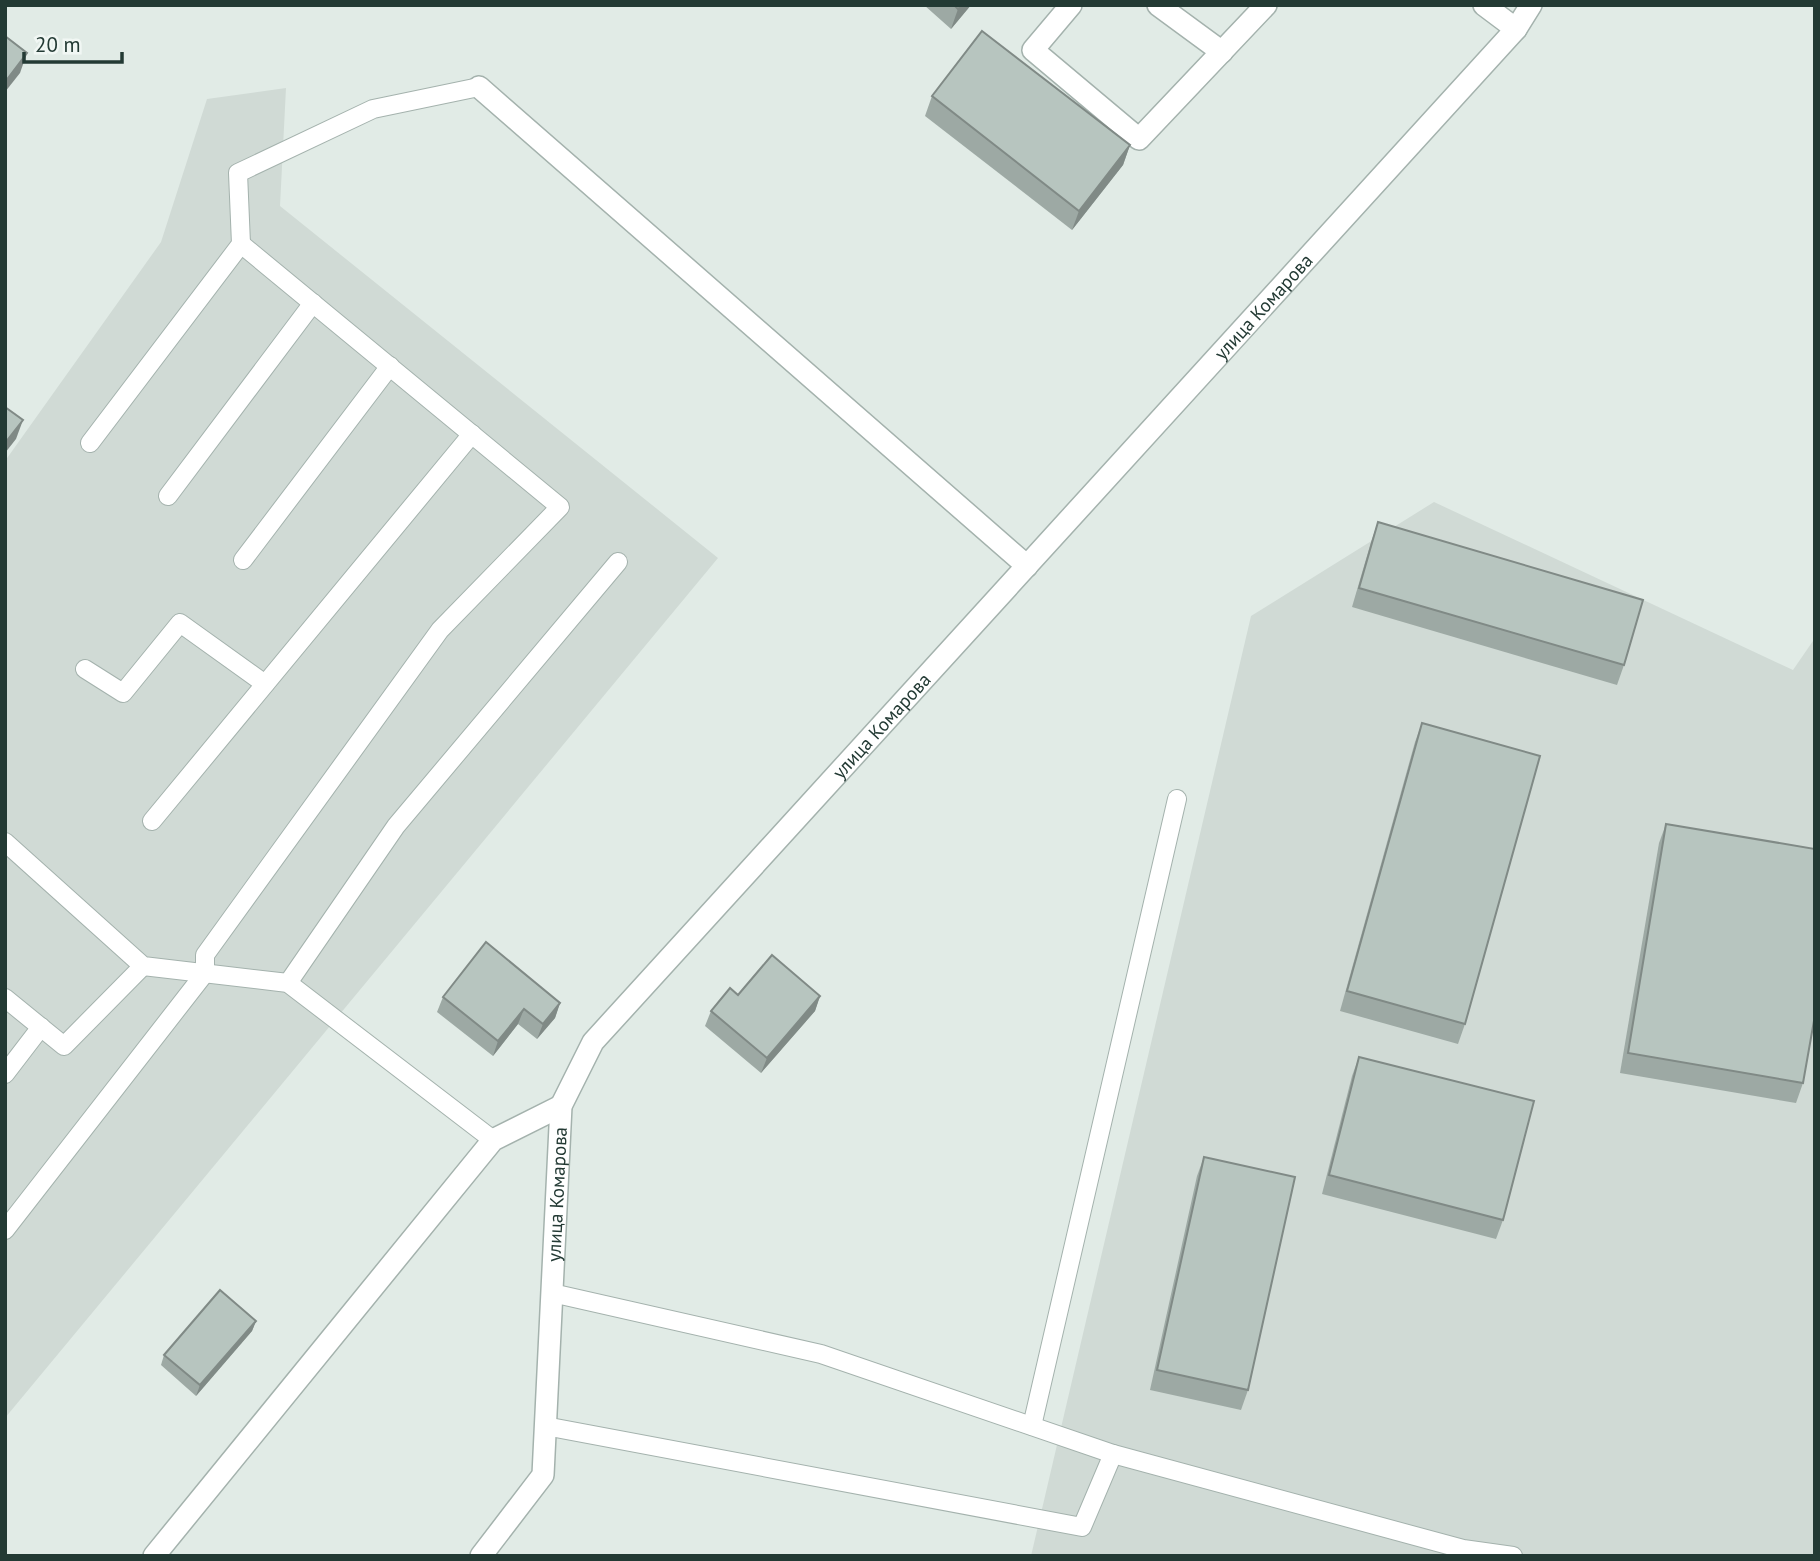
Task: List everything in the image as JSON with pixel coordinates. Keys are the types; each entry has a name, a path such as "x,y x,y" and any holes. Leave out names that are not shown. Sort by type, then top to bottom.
{"street":[{"path":"1071,5 1033,50 1139,139 1266,5"},
{"path":"1158,5 1222,52"},
{"path":"1484,5 1516,30"},
{"name":"улица Комарова","path":"481,1556 543,1475 561,1106 593,1042 1516,30 1531,5"},
{"path":"479,87 1027,566"},
{"path":"154,1556 493,1140 561,1106"}],"lane":[{"path":"90,443 241,244 239,173 373,108 479,87"},
{"path":"5,1230 205,973 205,956 440,630 560,507 241,244"},
{"path":"168,496 313,303"},
{"path":"243,560 390,366"},
{"path":"152,821 472,434"},
{"path":"288,983 396,826 618,562"},
{"path":"85,669 123,692 180,623 265,684"},
{"path":"1032,1426 1177,799"},
{"path":"5,842 144,966 288,983 493,1140"},
{"path":"5,998 64,1046 144,966"},
{"path":"5,1074 41,1027"},
{"path":"552,1293 821,1354 1113,1454 1463,1549 1513,1556"},
{"path":"545,1426 1082,1527 1113,1454"}],"shaded area":[{"path":"286,88 280,206 718,558 5,1418 5,461 161,242 207,99"},
{"path":"1434,502 1793,670 1815,638 1815,1556 1031,1556 1251,616"}],"building":[{"path":"982,31 1130,145 1079,211 932,96"},
{"path":"5,36 27,53 5,82"},
{"path":"5,407 23,420 5,443"},
{"path":"1378,522 1643,600 1624,665 1359,588"},
{"path":"1422,723 1540,756 1465,1024 1347,991"},
{"path":"1666,824 1815,849 1815,1015 1803,1083 1628,1053"},
{"path":"486,942 560,1003 543,1024 524,1009 498,1041 443,997"},
{"path":"772,955 820,996 767,1058 711,1011 730,988 738,995"},
{"path":"1359,1057 1534,1101 1503,1220 1329,1175"},
{"path":"1204,1157 1295,1177 1248,1390 1157,1370"},
{"path":"220,1290 256,1321 200,1385 164,1355"}]}
